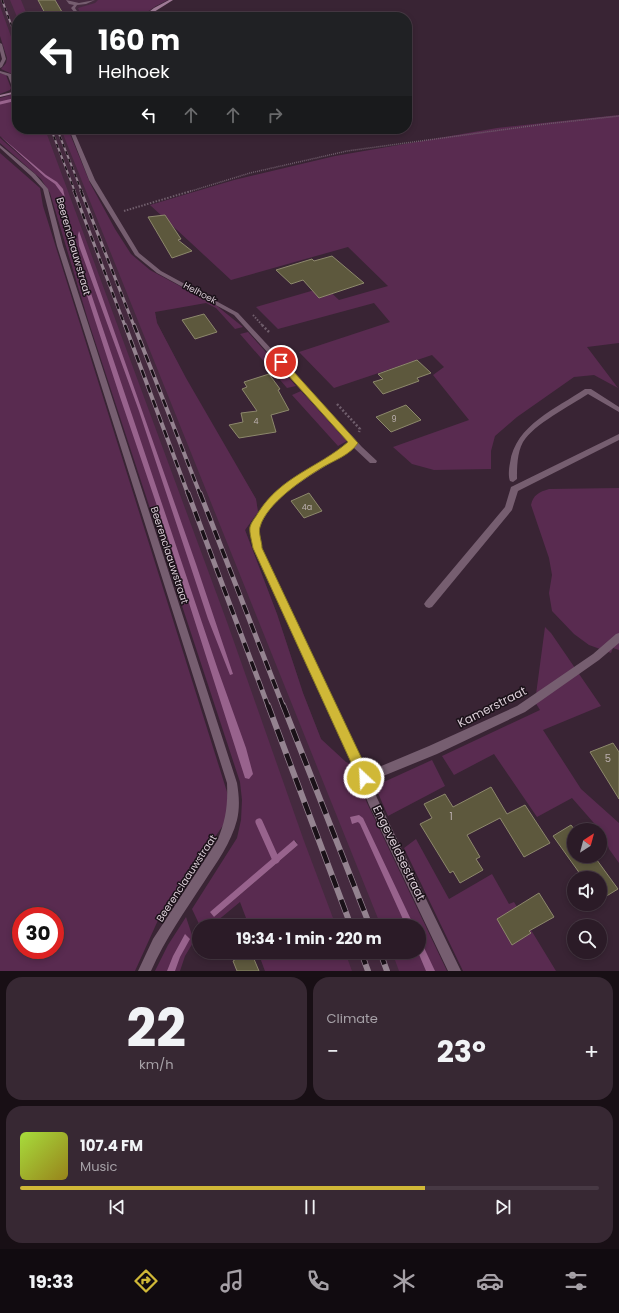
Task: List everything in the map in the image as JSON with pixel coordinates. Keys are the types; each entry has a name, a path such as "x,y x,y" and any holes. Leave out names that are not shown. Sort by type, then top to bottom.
{"street":[{"path":"68,0 70,3 75,5 89,3 93,0"},
{"path":"151,12 171,0"},
{"path":"75,5 73,8 76,12"},
{"path":"0,44 4,59 0,67"},
{"path":"0,72 10,75 12,80"},
{"path":"0,96 12,93"},
{"name":"Helhoek","path":"73,134 92,180 132,248 144,262 226,308 244,322 354,443 373,461"},
{"name":"Beerenclaauwstraat","path":"0,146 38,180 47,194 60,246 232,783 234,814 222,845 157,943 144,971"},
{"path":"513,479 516,450 521,439 532,428 588,391 619,410"},
{"path":"429,604 509,508 514,489 619,437"},
{"path":"354,443 339,455 292,482 267,506 254,527 258,548 364,778"},
{"name":"Kamerstraat","path":"364,778 433,750 521,709 596,657 619,637"},
{"name":"Engeveldsestraat","path":"364,778 373,802 455,971"}],"path":[{"path":"112,214 250,173 347,151 450,136 619,116"}],"shaded area":[{"path":"0,0 165,0 142,12 12,12 12,67 0,31"},
{"path":"10,0 21,0 26,12 15,12"},
{"path":"98,0 168,0 147,12 80,12 78,8 95,3"},
{"path":"0,6 12,39 12,74 1,69 6,63 7,58 0,36"},
{"path":"0,73 6,75 11,88 10,90 0,94"},
{"path":"12,94 12,134 47,134 227,622 304,841 333,919 246,919 240,902 219,919 197,919 192,909 237,838 241,820 242,800 240,782 88,320 50,193 41,179 0,143 0,138 45,177 0,136 0,98","holes":["295,840 298,845 214,917 211,912"]},
{"path":"619,115 619,343 587,347 618,388 594,375 574,377 517,417 495,436 491,451 491,469 434,470 412,464 393,447 469,420 433,375 444,367 432,355 334,388 299,352 390,322 374,303 278,329 256,307 325,287 339,300 388,286 348,247 231,280 150,205 234,180 335,156 497,128"},
{"path":"35,134 68,134 89,183 155,312 157,323 200,406 256,499 258,512 245,530 277,614 303,693 321,739 400,919 253,919 298,845"},
{"path":"63,134 70,134 90,183 115,229 131,254 150,270 217,306 243,327 235,329 216,308 206,303 155,312 157,323 186,378 256,499 258,512 245,530 277,614 303,693 321,739 346,762 356,766 359,783 422,919 378,919"},
{"path":"0,136 46,175 57,182 63,189 65,198 55,184 45,177"},
{"path":"0,153 40,188 43,206 233,811 159,918 135,971 0,971"},
{"path":"79,231 233,674 230,675 208,619 139,411 79,246"},
{"path":"69,240 73,240 218,670 246,748 253,774 249,779 245,778 172,550"},
{"path":"248,332 296,386 287,388 240,334"},
{"path":"301,391 347,441 338,446 292,395"},
{"path":"619,488 619,650 613,648 611,653 589,645 574,634 552,611 549,593 552,575 549,558 531,505 537,494 549,489"},
{"path":"545,627 551,633 601,706 543,730 581,789 619,823 619,863 609,849 607,843 607,823 594,823 572,798 537,817 494,754 454,775 442,756 540,710 535,702"},
{"path":"432,760 445,786 388,816 375,786"},
{"path":"359,815 363,818 411,919 403,919 360,824 358,822 352,824 350,817"},
{"path":"416,839 449,899 492,874 509,904 514,902 556,971 463,971 404,848"},
{"path":"294,840 298,845 214,917 210,912"},
{"path":"186,917 192,935 192,944 185,956 180,971 155,971 168,945"},
{"path":"426,927 447,971 399,971 395,959 426,959"},
{"path":"185,934 190,939 180,957 175,971 167,971 173,956"},
{"path":"426,952 435,971 426,971 421,959 426,959"},
{"path":"261,959 417,959 422,971 265,971"},
{"path":"261,959 348,959 352,971 265,971"}],"building":[{"path":"38,0 55,0 62,12 44,12"},
{"path":"165,215 181,239 178,240 192,251 172,258 148,217"},
{"path":"332,256 364,283 319,298 303,280 291,284 276,270 312,259 314,261"},
{"path":"204,314 217,332 195,339 182,320"},
{"path":"417,360 431,373 417,378 419,381 383,394 373,382 383,379 378,374"},
{"path":"269,374 280,389 278,390 289,410 271,415 276,432 239,438 229,425 243,422 241,413 257,411 242,389 247,387 244,382"},
{"path":"406,405 421,420 391,432 376,417"},
{"path":"309,493 322,511 304,518 291,501"},
{"path":"613,743 619,752 619,799 590,752"},
{"path":"491,787 507,814 525,805 550,843 524,857 500,818 467,835 480,857 476,859 483,870 460,883 453,871 450,873 420,824 432,818 424,804 445,794 453,807"},
{"path":"567,827 567,856 553,836"},
{"path":"572,863 599,863 605,871 578,871"},
{"path":"607,874 618,889 607,896"},
{"path":"539,893 554,917 529,931 531,933 512,945 497,919"},
{"path":"236,959 254,959 259,971 237,971 233,961"}],"waterway":[{"path":"0,103 12,100"},
{"path":"259,822 276,860"}],"railway":[{"path":"2,0 12,27"},
{"path":"53,134 75,192"},
{"path":"59,134 82,192"},
{"path":"74,191 125,326"},
{"path":"81,191 134,326"},
{"path":"125,325 188,494"},
{"path":"134,325 200,494"},
{"path":"188,493 268,706"},
{"path":"200,493 283,706"},
{"path":"268,705 348,919"},
{"path":"283,705 367,919"},
{"path":"364,959 368,971"},
{"path":"383,959 387,971"}],"route":[{"path":"281,362 354,443 339,455 292,482 267,506 254,527 258,548 364,778"}]}
